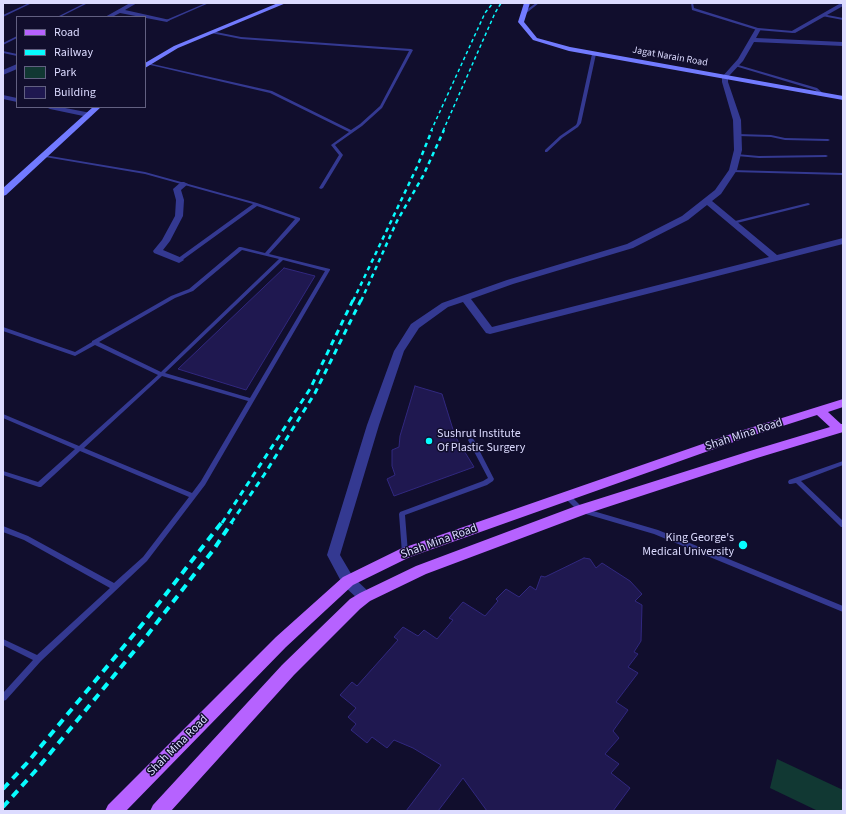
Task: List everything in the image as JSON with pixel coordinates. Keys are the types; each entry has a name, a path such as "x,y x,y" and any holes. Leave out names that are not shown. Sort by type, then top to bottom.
{"main road":[{"name":"Shah Mina Road","path":"114,811 281,642 348,581 405,553 741,434 843,403"},
{"path":"820,411 841,429"},
{"name":"Shah Mina Road","path":"160,811 288,670 355,604 365,597 421,570 581,510 754,454 841,429"}],"street":[{"path":"110,16 134,3"},
{"path":"147,65 176,47 283,3"},
{"path":"523,14 527,3"},
{"path":"793,32 843,4"},
{"path":"119,11 146,16"},
{"name":"Jagat Narain Road","path":"523,14 521,22 535,39 569,49 843,98"},
{"path":"146,16 167,20"},
{"path":"365,597 348,581 334,555 373,424 399,351 415,326 445,305 510,282 630,246 685,218 718,192 732,172 737,156 737,120 724,82 725,77 741,60 758,29"},
{"path":"751,40 843,44"},
{"path":"3,73 16,66"},
{"path":"3,97 16,100"},
{"path":"55,108 88,115"},
{"path":"3,193 96,108"},
{"path":"179,260 157,251 166,241 179,216 180,200 177,189 184,184"},
{"path":"707,201 775,258"},
{"path":"465,298 490,331 843,241"}],"lane":[{"path":"22,3 30,4"},
{"path":"60,16 87,3"},
{"path":"167,20 208,3"},
{"path":"523,14 538,3"},
{"path":"692,3 694,8 758,29 793,32"},
{"path":"3,16 30,4"},
{"path":"823,15 843,19"},
{"path":"212,32 241,38 411,50 381,107 333,146 341,155 321,188"},
{"path":"3,44 16,38"},
{"path":"3,52 16,55"},
{"path":"546,151 561,137 578,126 594,54"},
{"path":"147,65 271,92 352,132"},
{"path":"736,65 816,89 822,94"},
{"path":"738,135 828,140"},
{"path":"45,156 145,173 256,204 298,219 266,254"},
{"path":"737,156 826,156"},
{"path":"732,172 843,174"},
{"path":"179,260 256,204"},
{"path":"733,223 808,204"},
{"path":"3,329 75,354 172,297 191,290 241,248 328,270 203,483 145,559 38,660 3,698"},
{"path":"3,473 39,485 161,374 282,258"},
{"path":"94,342 161,374 251,400"},
{"path":"3,416 193,496"},
{"path":"405,553 402,514 485,483 491,479 471,440"},
{"path":"843,463 794,481 843,525"},
{"path":"567,496 581,510 656,532 843,609"},
{"path":"3,529 26,538 115,587"},
{"path":"3,642 38,660"}],"green space":[{"path":"777,759 843,790 843,811 818,811 770,788"}],"building":[{"path":"284,268 315,276 246,390 178,369"},
{"name":"Sushrut Institute Of Plastic Surgery","path":"415,386 442,394 455,436 474,467 394,496 387,479 395,475 392,466 392,450 399,447 400,436"},
{"path":"584,558 590,559 596,568 602,563 630,581 642,594 635,601 642,605 641,641 634,652 638,654 628,667 638,673 616,702 628,710 613,731 619,738 605,754 619,764 611,773 630,788 613,811 487,811 463,778 438,811 406,811 441,765 413,748 394,740 387,748 372,737 367,743 351,730 356,724 348,717 356,708 340,695 352,682 357,686 398,640 394,637 403,627 418,636 424,630 437,639 453,620 449,618 463,602 485,616 498,601 496,599 506,589 519,597 530,586 536,590 541,576 545,577"}],"railway":[{"path":"431,131 485,13 493,3"},
{"path":"443,131 495,13 501,3"},
{"path":"353,301 417,167 432,130"},
{"path":"361,301 397,221 423,176 444,130"},
{"path":"222,523 310,389 353,300"},
{"path":"231,523 264,475 315,393 361,300"},
{"path":"3,789 27,763 145,621 222,522"},
{"path":"3,807 38,768 145,638 214,549 232,522"}],"place":[{"name":"Sushrut Institute Of Plastic Surgery","path":"429,441"},
{"name":"King George's Medical University","path":"743,545"}]}
